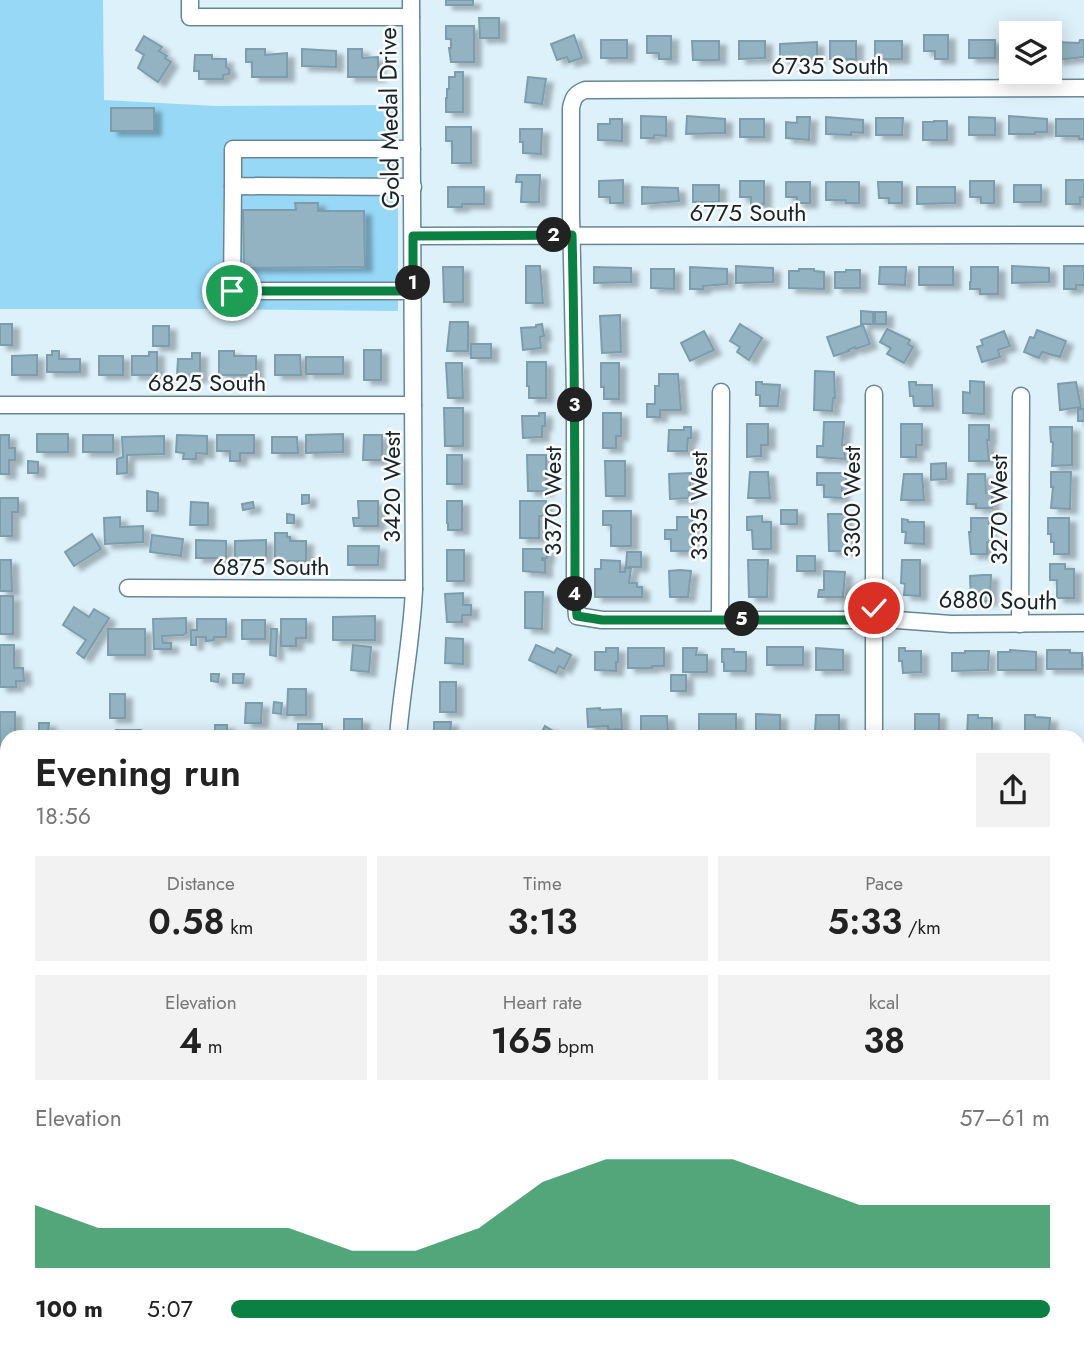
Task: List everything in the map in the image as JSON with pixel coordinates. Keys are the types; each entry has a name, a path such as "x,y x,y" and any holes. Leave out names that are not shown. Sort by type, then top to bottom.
{"street":[{"name":"Gold Medal Drive","path":"411,0 413,236"},
{"path":"190,8 411,17"},
{"name":"6735 South","path":"576,94 596,88 1084,88"},
{"name":"3370 West","path":"576,94 571,108 577,616"},
{"path":"412,149 233,149 232,291 413,291"},
{"path":"233,186 413,187"},
{"name":"6775 South","path":"413,236 1084,236"},
{"name":"3420 West","path":"399,730 413,622 414,589 413,236"},
{"name":"3335 West","path":"720,619 721,392"},
{"name":"3300 West","path":"874,394 874,730"},
{"name":"3270 West","path":"1020,624 1021,396"},
{"name":"6825 South","path":"0,405 413,405"},
{"name":"6875 South","path":"128,588 414,589"},
{"name":"6880 South","path":"577,616 602,620 1084,623"}],"shaded area":[{"path":"0,0 103,0 104,100 216,106 398,105 398,311 0,309"}],"building":[{"path":"446,0 473,0 473,5 446,5"},
{"path":"479,18 499,18 499,38 480,38"},
{"path":"446,26 474,26 474,62 451,62 451,39 446,39"},
{"path":"574,35 582,58 569,62 567,57 557,60 551,44"},
{"path":"924,35 948,35 948,59 935,59 935,51 924,51"},
{"path":"144,36 162,47 159,51 171,62 158,82 138,68 144,55 136,50"},
{"path":"647,36 671,36 671,59 659,59 659,53 647,53"},
{"path":"601,40 627,40 627,58 601,58"},
{"path":"969,40 995,40 995,58 969,58"},
{"path":"1084,40 1084,57 1062,59 1062,42 1079,43"},
{"path":"692,41 719,41 719,60 693,60"},
{"path":"739,41 765,41 765,58 739,59"},
{"path":"830,41 856,41 856,59 830,59"},
{"path":"875,41 902,41 902,59 875,59"},
{"path":"817,42 817,60 780,58 780,44"},
{"path":"246,49 265,49 265,55 287,53 287,77 252,77 252,62 246,62"},
{"path":"302,49 336,51 336,67 302,66"},
{"path":"348,49 362,49 362,58 378,57 378,77 348,77"},
{"path":"195,55 212,55 212,59 226,59 229,74 223,75 223,79 199,79 199,71 194,71"},
{"path":"455,72 463,72 463,112 446,112 449,77 455,77"},
{"path":"528,77 546,79 542,104 525,102"},
{"path":"111,108 154,108 154,131 111,131"},
{"path":"641,116 666,117 666,136 641,138"},
{"path":"687,116 725,119 725,133 686,134"},
{"path":"1009,116 1047,119 1047,132 1009,134"},
{"path":"797,117 810,117 809,140 786,138 786,122 797,123"},
{"path":"826,117 863,120 863,133 826,134"},
{"path":"969,117 995,118 995,135 969,135"},
{"path":"876,118 903,118 902,135 876,135"},
{"path":"610,119 622,119 622,141 598,140 598,124 610,124"},
{"path":"740,119 764,119 764,137 740,137"},
{"path":"1056,119 1084,119 1084,139 1079,139 1079,136 1056,136"},
{"path":"947,121 947,140 923,140 923,122"},
{"path":"446,127 471,127 471,163 452,163 452,141 446,141"},
{"path":"520,129 542,129 541,154 523,153"},
{"path":"517,175 540,175 539,202 521,202 522,182 516,182"},
{"path":"623,180 623,203 610,203 610,197 599,197 599,181"},
{"path":"1066,180 1084,180 1084,197 1080,197 1080,204 1066,204"},
{"path":"740,181 764,181 764,204 751,204 751,197 740,197"},
{"path":"970,181 994,181 994,203 981,203 981,197 970,197"},
{"path":"786,182 810,182 810,203 797,203 797,197 786,197"},
{"path":"826,182 859,182 859,203 826,200"},
{"path":"878,182 902,182 902,203 889,203 889,198 879,198"},
{"path":"693,185 719,185 719,202 693,202"},
{"path":"1014,185 1041,185 1041,202 1014,202"},
{"path":"448,187 484,187 484,204 448,207"},
{"path":"642,187 678,188 679,201 642,204"},
{"path":"917,187 955,187 955,203 917,204"},
{"path":"295,203 318,203 318,211 364,211 365,267 244,268 243,210 296,210"},
{"path":"526,266 540,266 543,303 526,303"},
{"path":"736,266 773,268 773,282 736,283"},
{"path":"1012,266 1049,268 1049,282 1012,283"},
{"path":"1064,266 1084,266 1084,285 1076,285 1076,289 1064,289"},
{"path":"443,267 463,267 463,302 444,302"},
{"path":"594,267 631,268 631,282 594,283"},
{"path":"690,267 727,269 727,284 690,289"},
{"path":"880,267 906,267 905,285 879,284"},
{"path":"919,267 953,267 953,285 919,285"},
{"path":"971,267 998,267 998,294 980,294 980,289 970,289"},
{"path":"651,269 674,269 674,289 651,288"},
{"path":"799,269 824,272 824,289 789,288 789,271"},
{"path":"860,270 860,288 835,288 835,272"},
{"path":"861,311 873,312 873,324 861,324"},
{"path":"875,312 886,312 886,324 875,324"},
{"path":"620,315 621,352 602,353 600,316"},
{"path":"450,322 468,322 468,351 447,351"},
{"path":"0,324 12,324 12,345 0,345"},
{"path":"542,324 544,336 540,337 541,348 523,350 521,328"},
{"path":"740,324 762,338 749,360 737,352 740,347 730,341"},
{"path":"863,325 870,344 834,356 827,337"},
{"path":"153,326 169,326 169,346 153,346"},
{"path":"887,329 910,340 908,344 913,347 904,363 887,354 891,348 880,342"},
{"path":"1037,330 1066,341 1060,357 1042,352 1039,358 1024,352 1030,337 1034,338"},
{"path":"704,331 714,350 690,361 681,343"},
{"path":"1004,331 1010,346 998,350 1000,357 982,362 977,347 983,345 981,340"},
{"path":"471,344 491,344 491,358 471,358"},
{"path":"364,350 381,350 381,380 364,380"},
{"path":"52,351 59,351 59,359 80,359 80,372 47,372 47,355 52,355"},
{"path":"219,351 234,351 234,356 256,356 256,375 219,375"},
{"path":"149,352 157,352 157,375 132,375 132,356 149,356"},
{"path":"192,353 200,353 200,378 177,377 178,359 192,359"},
{"path":"37,355 37,375 12,375 12,356"},
{"path":"275,355 300,355 301,375 275,375"},
{"path":"99,356 123,356 123,375 99,375"},
{"path":"306,357 343,357 343,374 306,374"},
{"path":"527,362 546,362 546,398 529,398"},
{"path":"446,363 462,363 463,398 448,398"},
{"path":"601,363 619,363 619,399 604,399"},
{"path":"815,371 834,372 835,398 832,411 814,410"},
{"path":"659,374 678,374 681,410 660,410 660,417 647,417 647,404 655,404 655,386 659,386"},
{"path":"970,381 984,382 984,414 963,413 963,392 970,393"},
{"path":"756,382 780,385 778,406 760,406 760,395 756,395"},
{"path":"909,382 932,385 933,406 914,406"},
{"path":"1076,382 1081,407 1060,410 1058,384"},
{"path":"444,408 463,408 463,446 445,446"},
{"path":"1078,409 1084,409 1084,421 1078,421"},
{"path":"539,413 545,413 542,437 523,438 522,416 539,416"},
{"path":"603,413 621,413 621,436 616,436 616,448 603,448"},
{"path":"824,422 844,422 842,445 845,459 817,457 817,446 823,446"},
{"path":"747,424 768,424 768,445 761,445 761,456 747,457"},
{"path":"901,424 922,424 922,445 916,445 916,457 901,457"},
{"path":"969,425 989,425 989,461 969,461"},
{"path":"684,427 691,427 687,451 668,451 669,430 684,430"},
{"path":"1050,427 1072,427 1072,465 1052,466 1053,442"},
{"path":"37,434 68,434 68,452 37,452"},
{"path":"343,434 343,452 306,453 306,435"},
{"path":"0,435 9,435 9,448 15,448 15,460 9,460 9,474 0,474"},
{"path":"83,435 113,435 113,452 83,452"},
{"path":"177,435 207,436 207,454 196,453 196,459 183,459 184,453 176,452"},
{"path":"217,435 254,435 254,453 240,453 240,461 230,461 230,451 217,451"},
{"path":"364,435 382,435 382,460 363,460"},
{"path":"164,436 164,454 127,455 127,473 117,474 117,459 123,457 122,437"},
{"path":"272,437 297,437 298,453 272,453"},
{"path":"447,455 462,455 462,484 447,484"},
{"path":"527,455 546,455 546,491 528,491"},
{"path":"28,461 38,462 38,473 28,473"},
{"path":"605,461 625,461 625,496 606,496"},
{"path":"946,463 946,479 931,480 931,464"},
{"path":"750,472 768,472 770,498 748,498"},
{"path":"1051,472 1071,472 1070,509 1051,508"},
{"path":"691,473 689,498 670,499 669,474"},
{"path":"817,473 846,473 842,498 824,497 824,485 817,485"},
{"path":"904,474 922,474 924,500 901,500"},
{"path":"968,474 985,474 986,493 992,493 992,508 976,508 976,504 967,504"},
{"path":"147,491 158,493 158,511 147,511"},
{"path":"302,495 309,495 309,503 302,504"},
{"path":"0,498 18,498 18,512 12,512 12,536 0,536"},
{"path":"358,501 378,501 378,526 354,526 353,518 359,518"},
{"path":"447,501 462,501 462,530 448,530"},
{"path":"520,501 546,501 545,516 539,516 539,538 520,538"},
{"path":"191,502 208,503 208,525 190,525"},
{"path":"253,502 254,508 243,510 242,504"},
{"path":"781,510 797,510 797,524 781,524"},
{"path":"603,511 631,511 631,546 611,546 611,525 603,525"},
{"path":"287,514 294,515 294,523 287,523"},
{"path":"828,514 846,514 846,551 829,551"},
{"path":"762,516 762,522 771,522 771,549 753,549 752,530 747,530 747,517"},
{"path":"120,517 120,527 143,526 143,542 105,544 104,518"},
{"path":"677,517 692,517 692,551 671,551 671,539 665,539 665,530 677,530"},
{"path":"971,518 989,518 987,554 971,554"},
{"path":"1048,518 1069,518 1069,554 1054,554 1054,542 1051,542 1051,534 1048,534"},
{"path":"902,519 908,522 924,522 924,544 905,543 906,532 902,532"},
{"path":"275,533 287,533 290,541 306,541 306,561 275,561"},
{"path":"92,534 101,549 74,566 65,552"},
{"path":"152,535 183,539 181,556 150,552"},
{"path":"196,540 226,541 226,558 196,558"},
{"path":"266,540 266,558 235,558 235,541"},
{"path":"348,546 379,546 378,565 348,565"},
{"path":"523,549 547,549 547,558 542,558 545,560 545,573 523,571"},
{"path":"447,550 464,550 464,581 447,581"},
{"path":"627,552 641,552 641,567 626,567"},
{"path":"797,556 815,556 815,571 797,571"},
{"path":"0,560 11,560 12,591 0,591"},
{"path":"601,560 620,561 620,572 631,568 629,583 637,583 637,587 642,587 642,597 595,597 595,569 601,569"},
{"path":"748,560 768,560 767,597 749,597"},
{"path":"902,560 920,560 920,596 904,595 905,584 901,583"},
{"path":"1050,564 1065,564 1065,569 1074,569 1074,598 1057,598 1057,580 1050,580"},
{"path":"669,571 691,571 688,597 670,597"},
{"path":"824,571 845,572 843,597 818,597 819,590 824,590"},
{"path":"991,575 990,601 971,601 970,576"},
{"path":"525,592 543,592 542,629 525,628"},
{"path":"463,593 463,605 471,605 471,615 462,615 462,622 447,622 445,594"},
{"path":"0,596 13,596 13,634 0,634"},
{"path":"74,607 89,617 94,609 109,618 84,658 77,653 86,640 63,625"},
{"path":"375,616 375,640 333,640 333,617"},
{"path":"186,618 186,633 162,636 163,643 171,643 171,649 154,649 153,619"},
{"path":"197,619 226,619 226,637 214,637 214,640 206,641 206,637 196,637 196,645 191,645 191,630 197,630"},
{"path":"281,619 306,619 306,638 296,638 296,646 281,646"},
{"path":"242,620 265,620 265,639 242,639"},
{"path":"108,629 145,629 145,655 108,655"},
{"path":"271,629 277,629 276,656 270,655"},
{"path":"446,638 463,639 463,664 445,663"},
{"path":"0,645 14,645 14,668 23,668 24,681 16,681 16,687 0,687"},
{"path":"353,645 371,647 369,672 351,670"},
{"path":"536,645 554,653 557,648 571,655 564,669 559,666 556,673 529,660"},
{"path":"767,647 803,647 803,665 767,665"},
{"path":"606,648 618,648 616,671 595,670 595,652 606,652"},
{"path":"628,648 664,648 664,666 628,668"},
{"path":"683,648 697,648 696,655 707,655 707,672 683,672"},
{"path":"816,648 843,650 843,670 816,670"},
{"path":"899,648 905,648 905,651 921,651 921,672 903,673"},
{"path":"722,649 746,652 746,671 724,671"},
{"path":"1047,650 1082,653 1082,669 1047,669"},
{"path":"989,651 988,670 952,671 952,653"},
{"path":"998,652 1036,652 1036,670 998,670"},
{"path":"211,674 219,674 218,682 211,681"},
{"path":"233,674 244,674 243,683 233,683"},
{"path":"671,675 686,675 686,691 671,691"},
{"path":"440,682 456,682 456,712 440,712"},
{"path":"288,689 306,689 306,715 287,715"},
{"path":"110,694 125,694 125,718 110,718"},
{"path":"274,702 282,703 281,714 273,713"},
{"path":"246,703 262,703 261,723 245,723"},
{"path":"587,709 621,709 622,729 608,730 608,726 588,727"},
{"path":"0,712 15,712 15,730 0,730"},
{"path":"699,714 736,714 736,730 699,730"},
{"path":"756,714 780,715 780,730 756,730"},
{"path":"915,714 939,714 939,730 915,730"},
{"path":"816,715 839,715 839,730 815,730"},
{"path":"968,715 992,718 992,730 967,730"},
{"path":"1025,715 1050,718 1049,730 1025,730"},
{"path":"641,716 667,716 668,730 641,730"},
{"path":"344,719 362,719 362,730 344,730"},
{"path":"434,722 451,722 450,730 434,730"},
{"path":"39,723 49,723 48,730 39,730"},
{"path":"298,724 322,724 322,730 298,730"},
{"path":"215,725 227,725 227,730 215,730"}],"route":[{"path":"232,291 413,291 413,236 572,235 577,616 602,620 874,620 874,608"}]}
